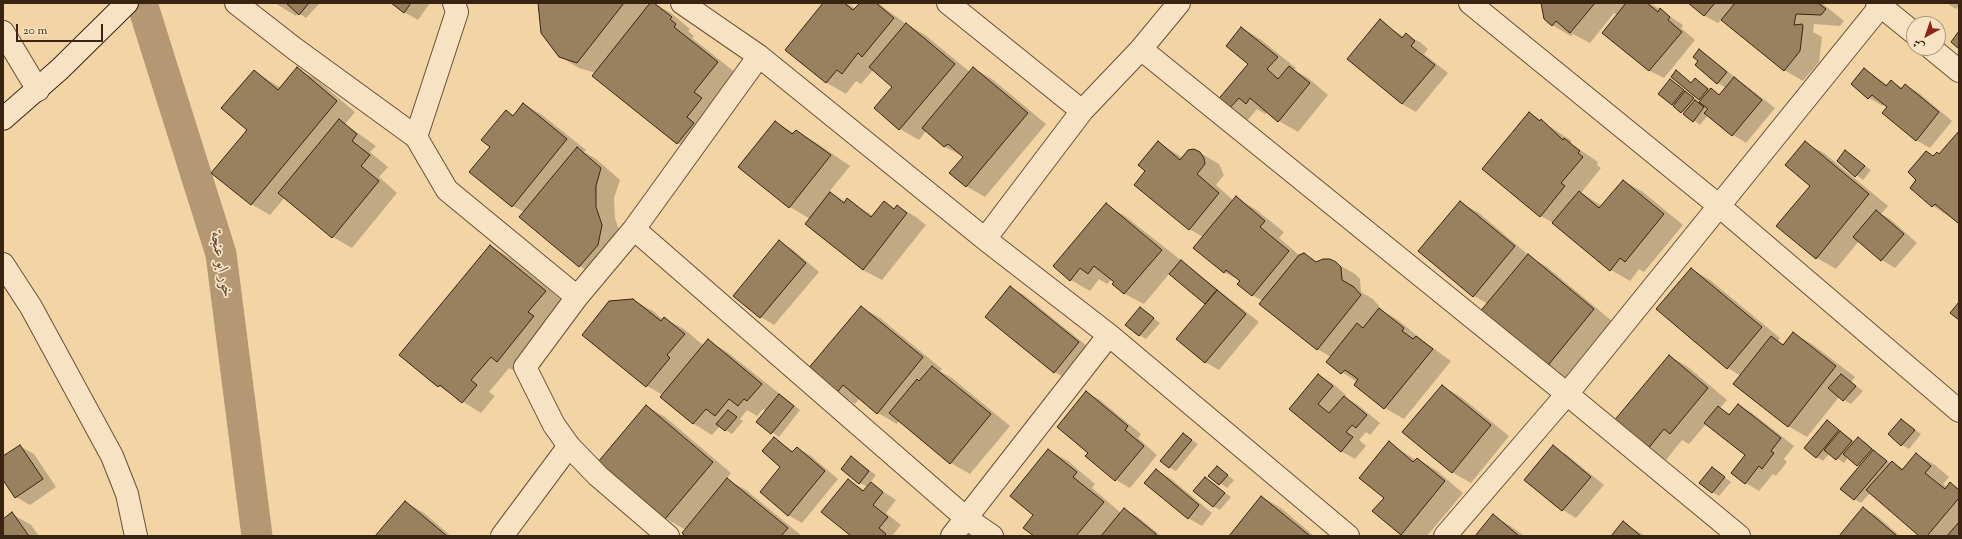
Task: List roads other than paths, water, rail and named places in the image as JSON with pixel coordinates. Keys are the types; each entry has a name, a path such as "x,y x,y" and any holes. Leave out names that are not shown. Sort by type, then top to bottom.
{"street":[{"path":"3,118 38,90 127,3"},
{"path":"236,3 416,137 447,190 577,297"},
{"path":"416,137 457,12 454,3"},
{"path":"948,3 1082,112"},
{"path":"986,239 1082,112 1141,49 1179,3"},
{"path":"1470,3 1718,205 1959,411"},
{"path":"1445,536 1567,394 1880,4 1906,27"},
{"path":"693,6 759,56 986,239 1109,335 1348,536"},
{"path":"3,32 38,90"},
{"path":"1141,49 1567,394 1739,536"},
{"path":"668,536 598,476 570,446 554,425 525,368 577,297 634,229 759,56"},
{"path":"1941,56 1959,71"},
{"path":"634,229 966,518 992,536"},
{"path":"3,264 31,307 112,456 127,494 136,536"},
{"path":"952,536 1109,335"},
{"path":"502,536 570,446"}],"waterway":[{"name":"خور ابو عنجة","path":"142,3 221,254 257,536"}]}
